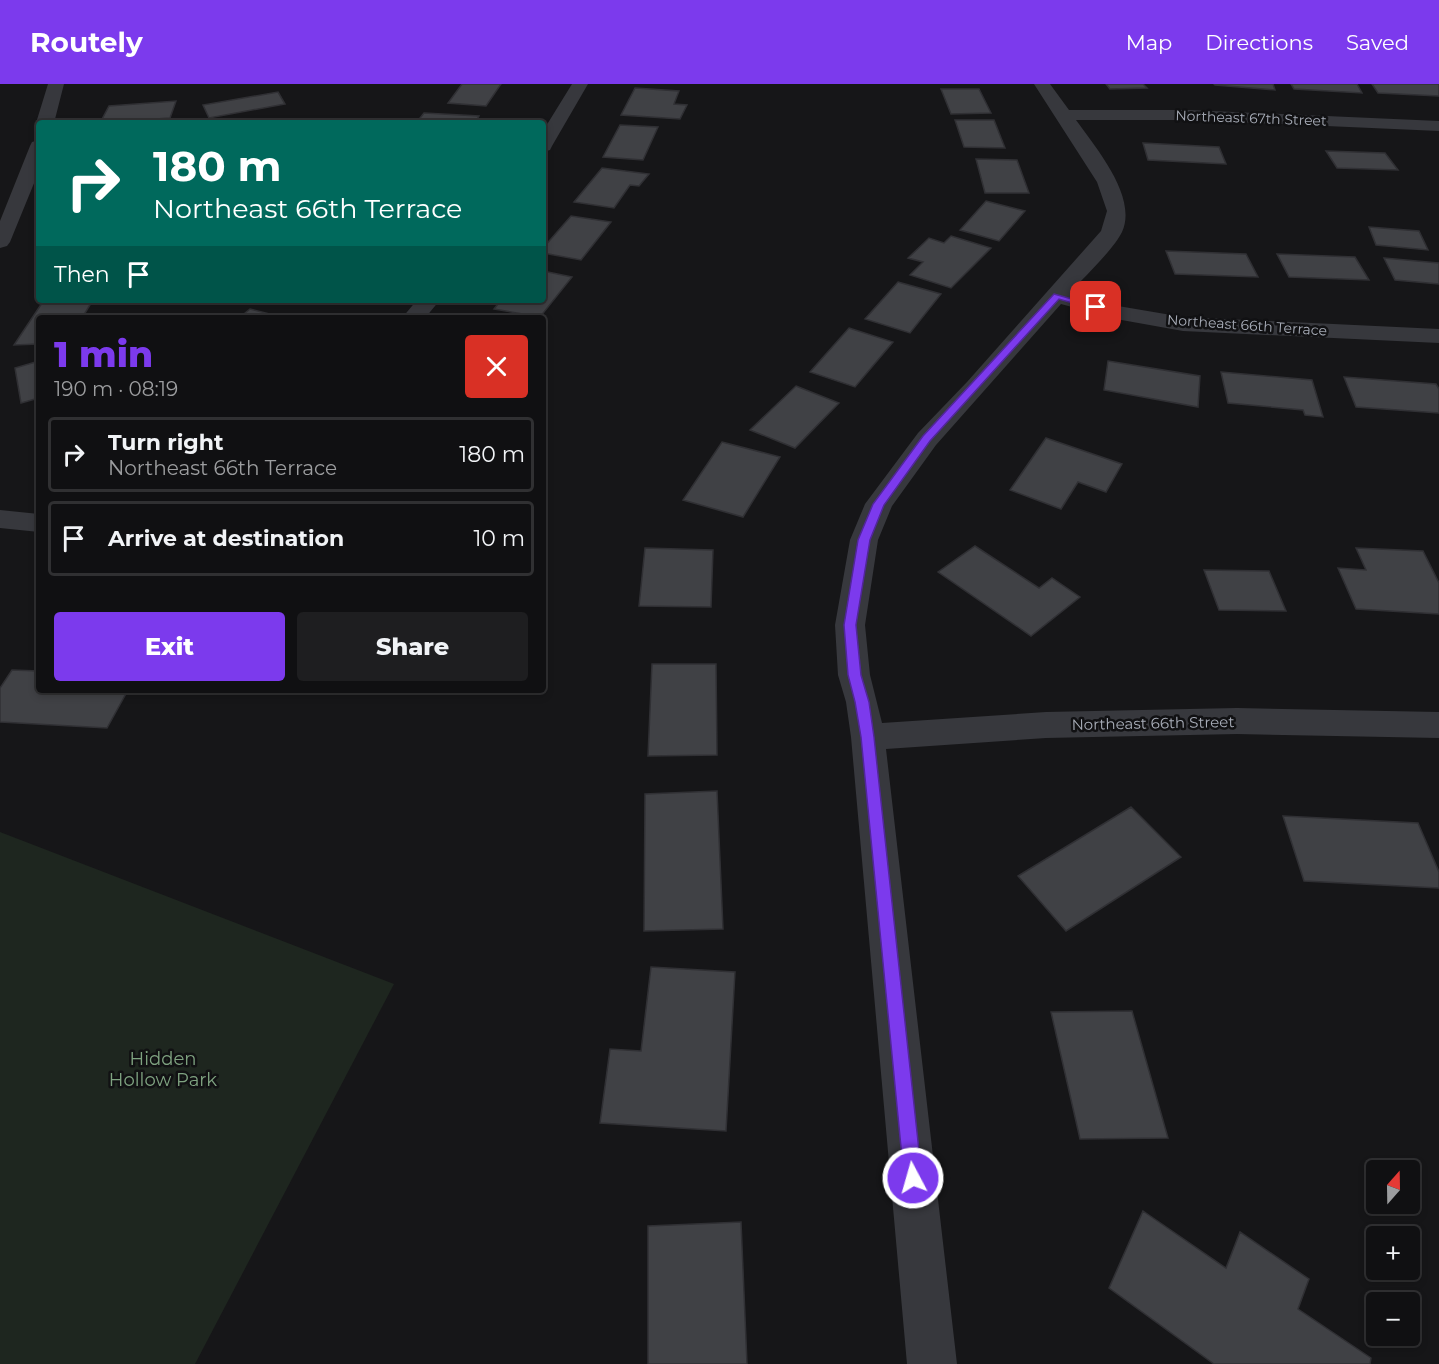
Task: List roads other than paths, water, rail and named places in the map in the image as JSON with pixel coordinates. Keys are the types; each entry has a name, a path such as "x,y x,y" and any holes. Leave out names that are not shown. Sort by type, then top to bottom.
{"street":[{"path":"546,141 580,84"},
{"path":"932,1364 867,737 862,702 854,675 850,625 864,540 879,504 927,439 1112,233 1117,212 1111,191 1102,172 1042,84"},
{"path":"46,120 61,85"},
{"name":"Northeast 67th Street","path":"1062,115 1189,115 1439,126"},
{"path":"0,242 36,154"},
{"name":"Northeast 66th Terrace","path":"1057,296 1116,312 1183,324 1439,336"},
{"path":"416,315 426,303"},
{"path":"0,519 36,524"},
{"name":"Northeast 66th Street","path":"867,737 1046,725 1237,721 1439,725"}],"park label":[{"name":"Hidden Hollow Park","path":"163,1069"}]}
